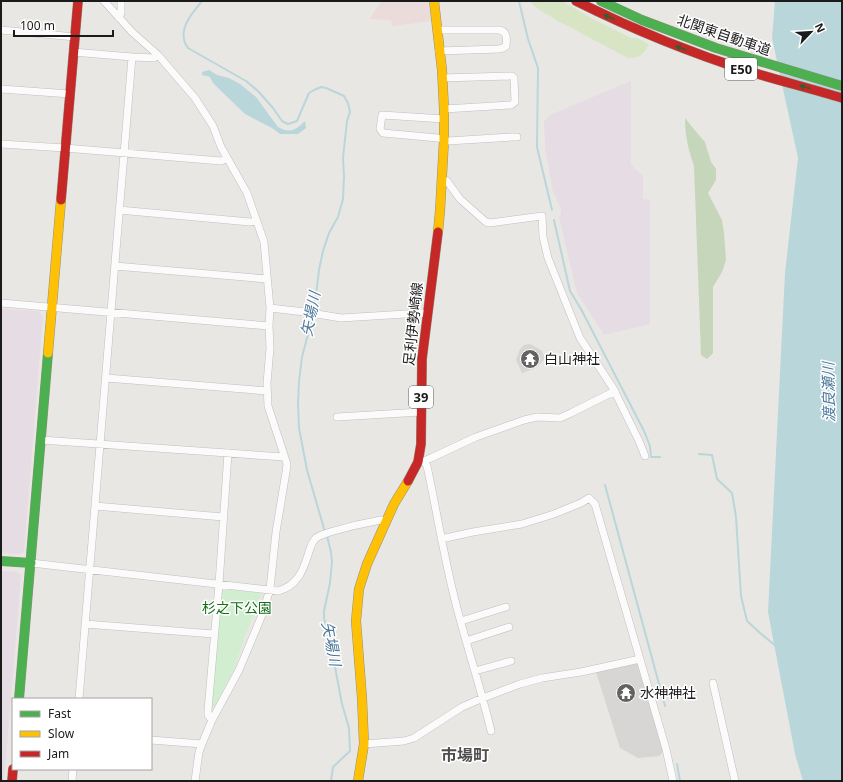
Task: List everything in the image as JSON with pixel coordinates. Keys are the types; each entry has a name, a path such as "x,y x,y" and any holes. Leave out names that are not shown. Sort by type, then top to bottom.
{"main road":[{"path":"19,698 78,1"},
{"name":"足利伊勢崎線","path":"358,781 364,744 356,621 359,589 367,564 386,521 412,474 421,461 422,359 436,248 444,140 442,78 434,1"},
{"name":"北関東自動車道","path":"576,1 642,32 708,58 842,98"},
{"name":"北関東自動車道","path":"601,1 642,20 716,48 842,86"},
{"path":"1,561 30,563"},
{"path":"12,781 13,770"}],"street":[{"path":"104,1 132,32 158,55 186,86 202,108 213,126 227,159 247,193 264,242 270,308 270,348 267,379 268,406 286,464 286,472 276,532 270,589 262,615 239,670 212,720 202,744 199,752 195,781"},
{"path":"119,18 121,13 121,1"},
{"path":"1,30 75,37"},
{"path":"437,30 503,30 506,36 506,46 499,49 439,51"},
{"path":"73,52 154,58 158,55"},
{"path":"79,698 132,57"},
{"path":"442,78 512,76 514,78 515,102 511,105 444,109"},
{"path":"1,89 70,94"},
{"path":"444,119 382,115 380,129 384,133 438,138 448,141 517,137"},
{"path":"1,144 221,161 227,159"},
{"path":"442,180 447,181 460,199 486,222 490,223 542,216 543,237 548,258 580,338 615,391 645,456"},
{"path":"119,210 250,222 256,221"},
{"path":"115,266 267,279"},
{"path":"1,303 269,326"},
{"path":"270,308 341,318 422,313 427,314"},
{"path":"106,378 267,391"},
{"path":"491,731 453,591 427,466 421,461 476,437 524,420 537,417 560,418 615,391"},
{"path":"337,417 421,412"},
{"path":"41,440 284,457"},
{"path":"212,720 208,715 208,710 228,453"},
{"path":"442,539 522,524 554,514 581,503 589,498 595,504 666,749 673,781"},
{"path":"95,506 223,517"},
{"path":"30,563 278,590 284,589 295,581 303,569 315,539 340,529 381,520 386,521"},
{"path":"461,621 506,607"},
{"path":"85,624 214,634"},
{"path":"466,641 508,627"},
{"path":"364,744 404,741 414,738 459,709 520,684 542,678 581,672 640,659"},
{"path":"475,671 511,660"},
{"path":"713,683 735,781"},
{"path":"152,740 202,744"},
{"path":"72,781 73,770"}],"shaded area":[{"path":"382,1 428,1 431,21 392,26 391,20 370,19"},
{"path":"631,81 631,165 643,176 643,199 650,200 650,324 604,335 577,293 559,218 561,208 553,192 545,147 544,121 552,114"},
{"path":"1,309 38,311 43,316 24,552 18,554 1,553"},
{"name":"白山神社","path":"530,344 542,351 545,358 533,369 522,373 516,360 520,349 524,345"},
{"path":"1,571 18,572 21,576 4,781 1,781"},
{"name":"水神神社","path":"640,659 666,749 659,756 638,758 620,748 595,669"}],"green space":[{"path":"530,1 562,1 591,18 631,38 637,38 649,44 641,55 628,58 544,13"},
{"path":"685,118 705,142 711,162 716,169 716,180 708,193 722,220 724,233 726,260 722,272 713,287 713,353 707,359 701,355 694,166 687,142"},
{"name":"杉之下公園","path":"224,589 260,593 261,596 234,669 215,706 211,707 221,591"}],"water":[{"name":"渡良瀬川","path":"775,1 842,1 842,781 803,781 795,754 768,612 785,273 798,158 772,38"},
{"path":"209,70 217,75 229,78 240,84 256,97 278,127 289,131 296,129 305,121 306,128 298,134 280,134 272,128 245,114 213,83 210,77 202,75 202,72"}],"waterway":[{"name":"矢場川","path":"202,1 186,23 184,29 185,44 188,48 246,81 258,91 282,121 288,124 297,121 309,93 321,87 344,96 348,103 350,112 347,121 343,158 343,199 338,217 329,233 323,251 314,311"},
{"path":"519,1 528,39 538,68 537,147 552,210"},
{"path":"554,220 570,291 581,309 644,431 650,446 651,457 660,457"},
{"name":"矢場川","path":"313,315 302,357 299,381 299,428 307,470 325,532"},
{"path":"699,454 712,455 717,479 732,493 736,517 741,596 747,621 776,646"},
{"path":"605,485 665,706"},
{"name":"矢場川","path":"327,536 332,562 324,618 332,647 342,704 349,728 350,751 333,767 331,781"},
{"path":"677,764 680,781"}],"traffic: fast":[{"path":"601,1 642,20 716,48 842,86"},
{"path":"19,698 48,353"},
{"path":"1,561 31,563"}],"traffic: slow":[{"path":"434,1 442,70 444,109 444,140 438,232"},
{"path":"48,353 61,200"},
{"path":"358,781 364,744 356,621 359,589 367,564 394,504 408,481"}],"traffic: jam":[{"path":"61,200 78,1"},
{"path":"576,1 640,31 684,49 751,72 842,98"},
{"path":"408,481 418,462 421,444 422,359 438,232"},
{"path":"12,781 13,770"}],"place":[{"name":"白山神社","path":"530,359"},
{"name":"水神神社","path":"626,693"}],"district":[{"name":"市場町","path":"465,755"}]}
